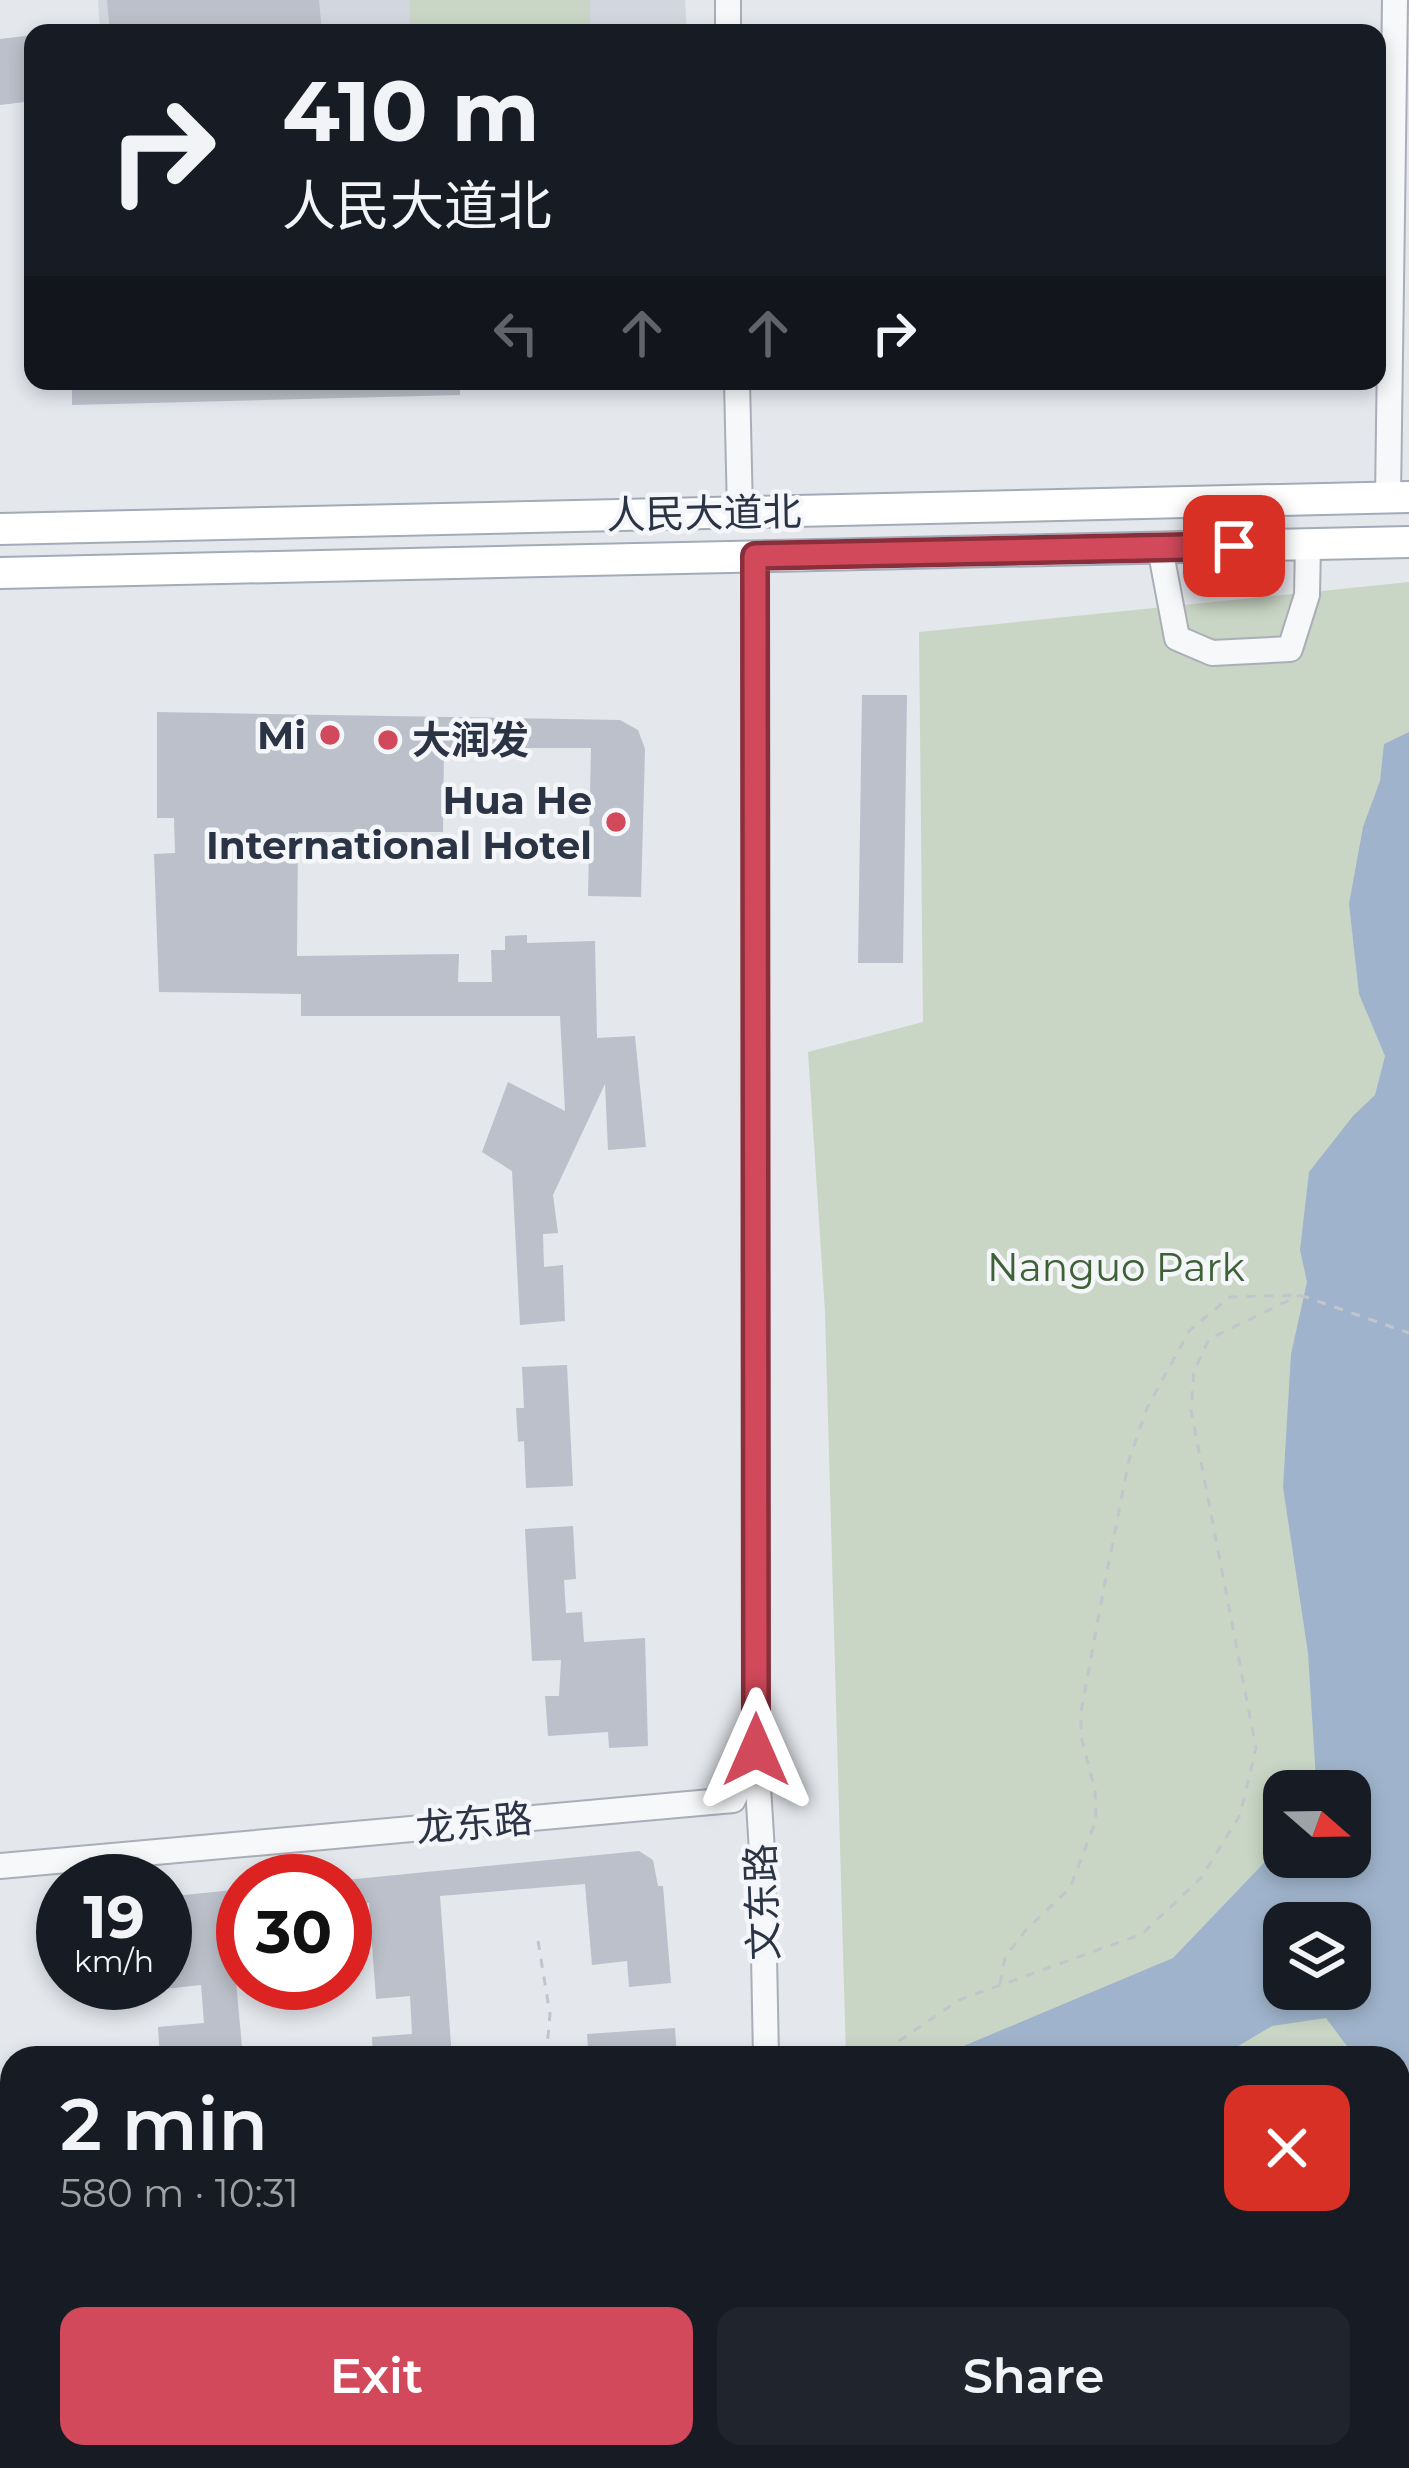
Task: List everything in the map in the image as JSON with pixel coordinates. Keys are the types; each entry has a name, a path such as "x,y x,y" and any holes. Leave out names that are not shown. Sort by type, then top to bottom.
{"main road":[{"name":"人民大道北","path":"0,529 1399,497"},
{"name":"人民大道北","path":"0,573 1409,542"}],"street":[{"path":"1396,0 1399,497"},
{"path":"737,390 740,512"},
{"path":"1160,548 1178,638 1212,653 1290,649 1307,595 1308,544"},
{"name":"文东路","path":"755,556 756,1746 766,2046"},
{"name":"文东路","path":"733,1800 756,1746"},
{"name":"龙东路","path":"0,1866 733,1800"}],"path":[{"path":"1000,1986 1005,1957 1070,1888 1096,1820 1081,1712 1129,1460 1147,1408 1189,1331 1230,1297 1300,1295 1409,1333"},
{"path":"897,2046 959,2000 1142,1934 1201,1878 1240,1815 1256,1748 1192,1410 1194,1371 1209,1339 1300,1295"},
{"path":"538,1941 550,2014 547,2046"}],"shaded area":[{"path":"98,0 685,0 686,24 99,24"}],"green space":[{"path":"410,0 590,0 590,24 410,24"},
{"name":"Nanguo Park","path":"1409,582 1409,2046 846,2046 825,1312 808,1052 923,1022 919,632"}],"water":[{"path":"1409,732 1409,2046 1347,2046 1326,2018 1272,2026 1238,2046 964,2046 1173,1958 1263,1864 1263,1878 1371,1878 1371,1770 1315,1770 1308,1653 1283,1487 1291,1354 1307,1282 1300,1250 1309,1172 1375,1095 1385,1056 1359,994 1349,904 1363,827 1380,781 1384,744"}],"building":[{"path":"107,0 319,0 321,24 109,24"},
{"path":"24,36 24,102 0,105 0,39"},
{"path":"72,390 460,390 460,395 72,405"},
{"path":"862,695 907,695 903,963 858,963"},
{"path":"157,712 620,720 638,730 645,749 641,897 588,896 591,748 444,748 443,832 298,832 297,956 459,954 458,982 492,982 491,950 505,950 505,936 527,935 527,943 595,941 597,1038 635,1036 646,1147 608,1150 605,1084 553,1195 558,1233 543,1234 544,1267 563,1265 565,1321 520,1325 512,1171 482,1152 508,1082 565,1111 560,1016 301,1016 301,994 159,992 154,854 175,853 174,818 157,818"},
{"path":"567,1365 573,1486 526,1488 524,1441 518,1442 516,1408 524,1408 522,1367"},
{"path":"573,1526 576,1579 564,1580 566,1613 582,1612 584,1642 645,1638 648,1746 609,1748 608,1732 548,1736 545,1696 559,1696 561,1660 532,1661 525,1529"},
{"path":"639,1851 653,1860 658,1886 663,1886 671,1983 629,1987 627,1961 592,1965 585,1884 440,1896 451,2046 372,2046 372,2037 412,2034 410,1996 376,1999 372,1877"},
{"path":"216,1892 216,2010 239,2010 242,2046 159,2046 158,2027 204,2023 201,1985 192,1986 192,1894"},
{"path":"675,2028 676,2046 588,2046 587,2034"}],"place":[{"name":"Mi","path":"330,735"},
{"name":"大润发","path":"388,740"},
{"name":"Hua He International Hotel","path":"616,822"}],"route":[{"path":"756,1750 755,556 1234,546"}]}
